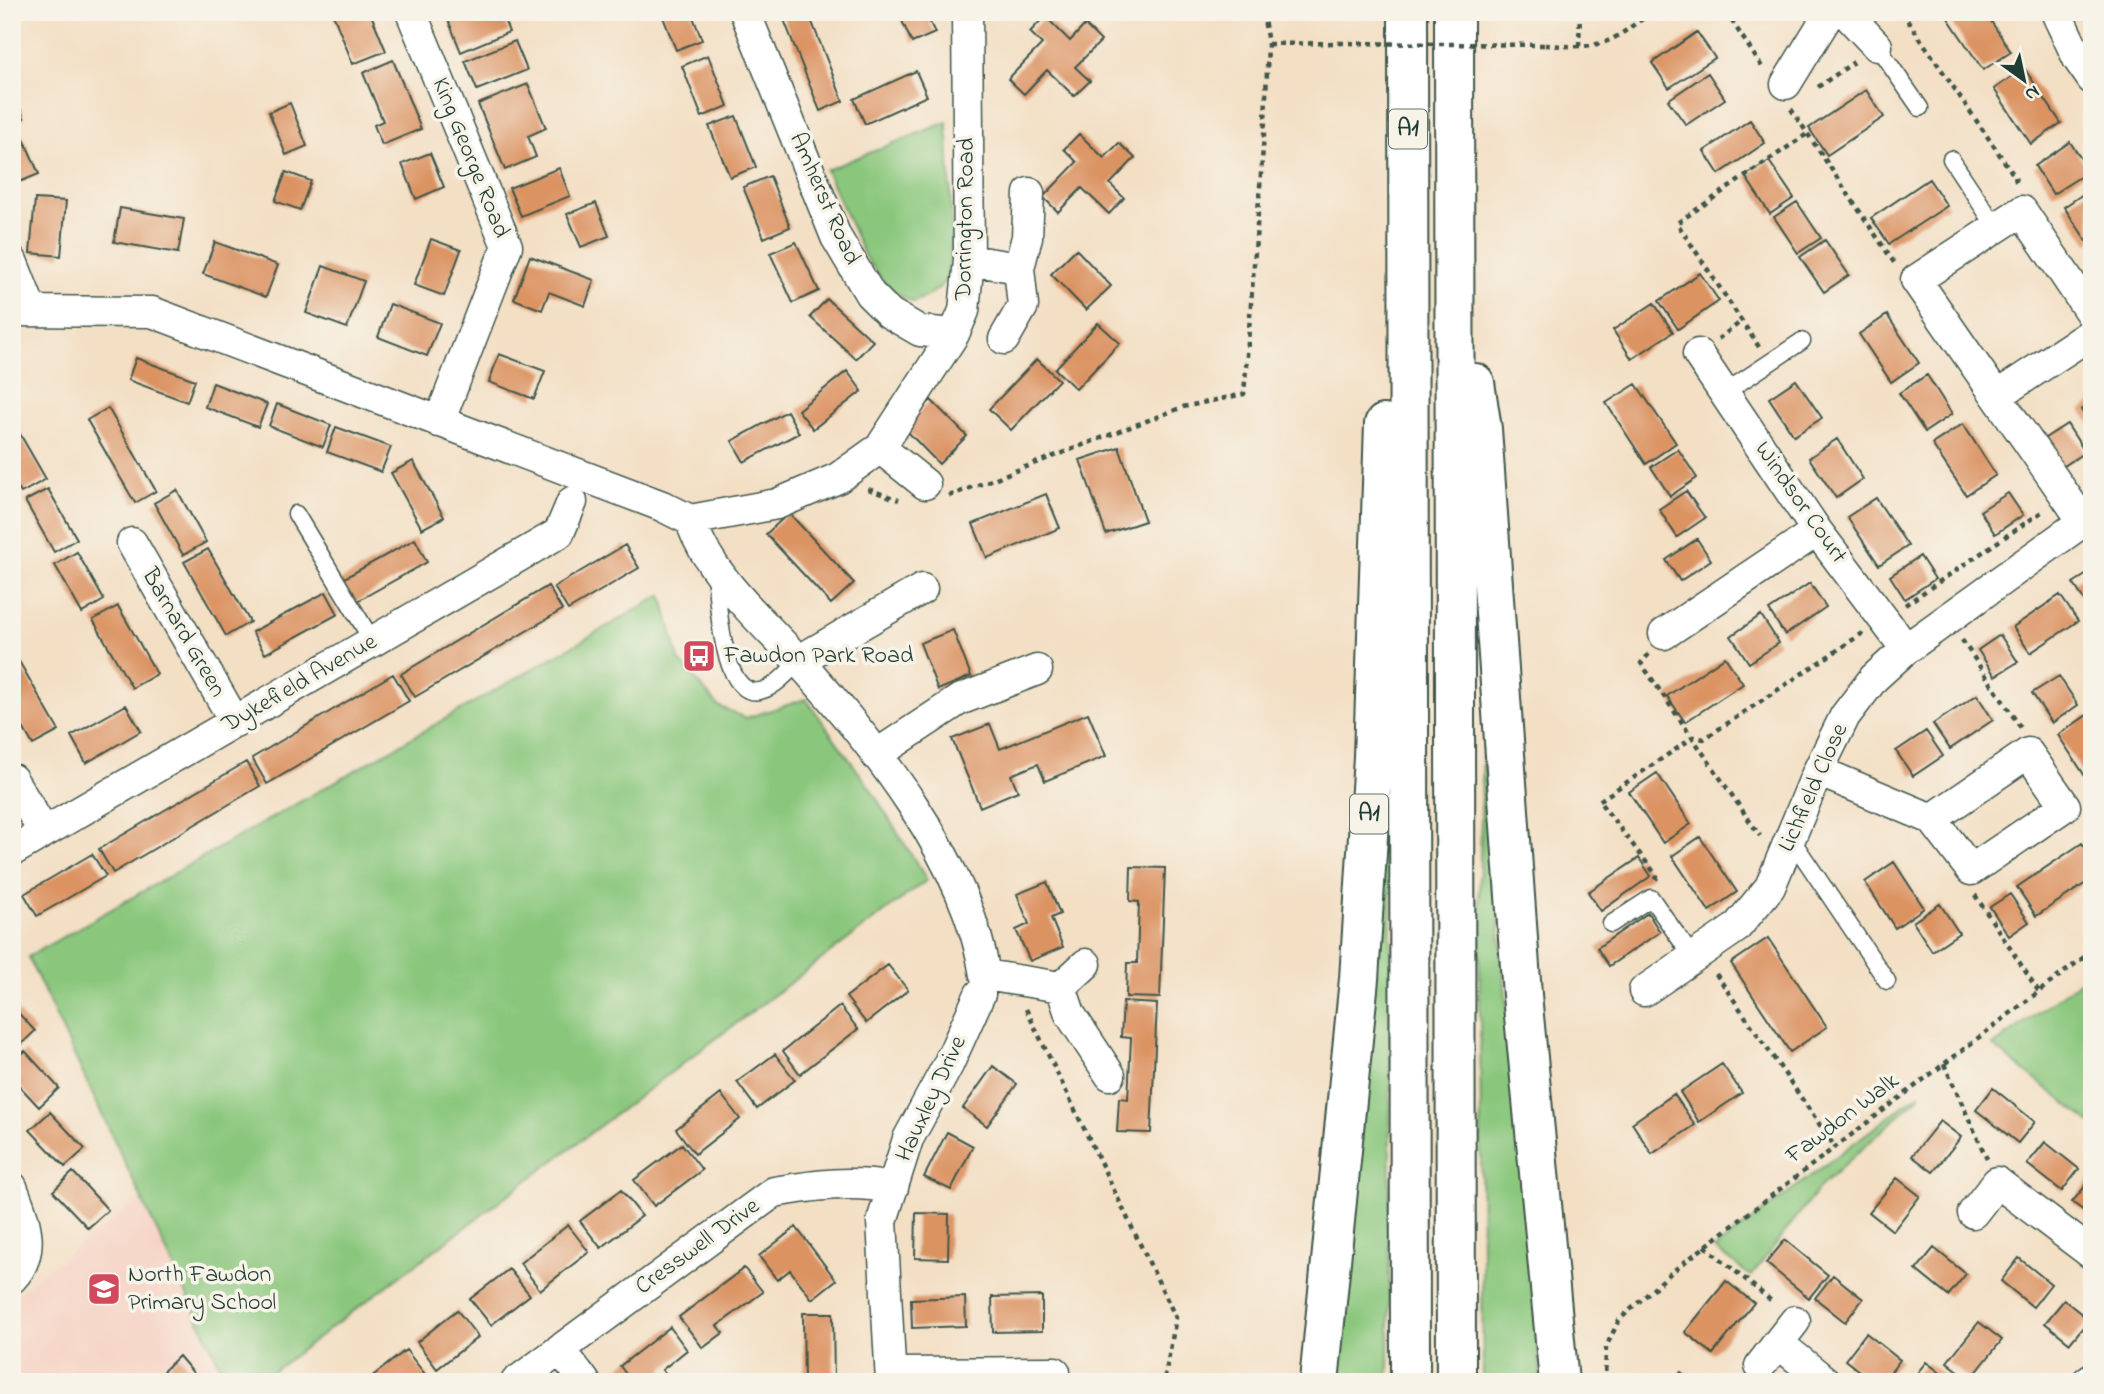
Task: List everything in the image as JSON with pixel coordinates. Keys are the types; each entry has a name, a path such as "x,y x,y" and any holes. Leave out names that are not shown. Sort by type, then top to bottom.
{"highway":[{"name":"A1","path":"1408,12 1410,1382"},
{"name":"A1","path":"1454,12 1456,1382"},
{"name":"A1","path":"1455,243 1482,429 1522,995 1559,1382"},
{"name":"A1","path":"1319,1382 1359,979 1373,757 1384,410 1409,247"}],"street":[{"name":"King George Road","path":"411,12 507,246 439,422"},
{"name":"Amherst Road","path":"745,12 836,237 870,294 889,313 920,331 954,334"},
{"name":"Dorrington Road","path":"690,520 777,504 838,478 880,448 954,334 964,311 969,260 967,12"},
{"path":"1791,94 1830,12"},
{"path":"1845,12 1877,46"},
{"path":"2056,12 2078,59 2092,79"},
{"path":"1004,339 1023,306 1019,268 1027,237 1029,193"},
{"path":"2088,518 2066,495 1916,280 2022,211 2092,315"},
{"path":"969,260 1019,268"},
{"path":"12,261 22,310 152,312 662,506 690,520 698,544 715,571 798,661 876,755 918,816 970,911 992,983 1061,987 1086,964"},
{"path":"1998,395 2092,333"},
{"name":"Windsor Court","path":"1698,354 1817,531 1906,649"},
{"path":"880,448 925,494"},
{"name":"Dykefield Avenue","path":"12,851 559,533 572,502"},
{"name":"Lichfield Close","path":"1644,991 1736,928 1770,887 1844,716 1874,678 1906,649 2088,518"},
{"path":"1664,634 1817,531"},
{"name":"Barnard Green","path":"132,543 234,722"},
{"path":"798,661 922,589"},
{"path":"876,755 959,700 1037,670"},
{"path":"1818,771 1932,819 1971,870 2065,806 2028,753 1932,819"},
{"path":"12,779 44,832"},
{"name":"Hauxley Drive","path":"992,983 908,1139 882,1221 891,1377 1055,1368"},
{"path":"1061,987 1070,1014 1110,1075"},
{"path":"1973,1213 1997,1181 2092,1254"},
{"name":"Cresswell Drive","path":"516,1382 774,1192 820,1184 862,1182 893,1188"},
{"path":"12,1187 28,1235 27,1254 22,1269 12,1278"},
{"path":"1778,1343 1826,1382"},
{"path":"560,1349 585,1382"},
{"path":"2087,1382 2092,1378"}],"lane":[{"path":"1877,46 1920,108"},
{"path":"1951,159 1996,227"},
{"path":"1724,393 1802,341"},
{"path":"296,514 373,642"},
{"path":"715,571 724,646 731,674 745,688 756,691 780,683 798,661"},
{"path":"1786,853 1887,981"},
{"path":"1611,924 1651,898 1698,956"}],"path":[{"path":"838,478 925,494 1182,407 1244,394 1265,122 1268,44 1263,12"},
{"path":"1578,47 1580,12"},
{"path":"1268,44 1578,47 1610,41 1648,15 1660,12"},
{"path":"1726,12 1791,94 1807,134 1909,284 1916,280"},
{"path":"1902,12 2015,177 2022,211"},
{"path":"1791,94 1877,46 1909,23"},
{"path":"1769,363 1677,223 1807,134"},
{"path":"1651,898 1657,876 1599,801 1694,737 1704,739 2066,495"},
{"path":"1947,619 2020,723 2028,753"},
{"path":"1664,634 1641,663 1694,737 1786,853"},
{"path":"1971,870 1974,892 2039,992"},
{"name":"Fawdon Walk","path":"1605,1382 1606,1347 1619,1320 1705,1246 2092,951"},
{"path":"1698,956 1835,1147"},
{"path":"992,983 1176,1318 1164,1382"},
{"path":"1944,1064 1997,1181"},
{"path":"1705,1246 1774,1302 1778,1343"}],"shaded area":[{"name":"North Fawdon Primary School","path":"141,1199 228,1382 12,1382 12,1300 35,1279"}],"green space":[{"path":"947,122 951,231 948,271 938,289 913,302 892,292 865,257 826,170"},
{"path":"662,595 679,660 718,706 746,718 806,699 870,788 927,880 259,1382 228,1382 28,957"},
{"path":"1483,745 1541,1382 1483,1382 1479,897"},
{"path":"1391,795 1389,1382 1330,1382 1385,797"},
{"path":"2092,972 2092,1124 1993,1046"},
{"path":"1920,1093 1917,1099 1821,1186 1751,1276 1714,1249"}],"building":[{"path":"332,12 370,12 386,51 353,64"},
{"path":"457,12 501,12 509,32 461,52 447,17"},
{"path":"661,12 691,12 702,40 676,50"},
{"path":"781,12 808,12 843,101 820,111"},
{"path":"898,12 925,12 935,33 912,43"},
{"path":"1950,12 1985,12 2011,52 1983,70 1946,15"},
{"path":"1045,16 1070,41 1085,25 1101,41 1075,67 1090,81 1074,96 1047,70 1024,94 1008,79 1042,44 1030,32"},
{"path":"1697,32 1715,58 1669,88 1652,63"},
{"path":"515,41 527,70 477,90 465,61"},
{"path":"708,55 728,106 702,117 682,66"},
{"path":"393,60 421,129 382,145 374,125 383,121 363,73"},
{"path":"2024,68 2061,123 2031,144 1994,89"},
{"path":"916,71 927,96 865,124 854,99"},
{"path":"1708,73 1725,99 1686,125 1668,100"},
{"path":"528,84 546,128 528,136 536,157 505,170 478,104"},
{"path":"12,88 24,118 12,123"},
{"path":"1866,90 1884,117 1827,155 1809,128"},
{"path":"290,103 307,146 286,155 269,112"},
{"path":"736,116 756,167 730,177 709,126"},
{"path":"1750,120 1765,143 1719,174 1704,151"},
{"path":"21,132 39,174 12,185 12,136"},
{"path":"1079,134 1104,158 1119,143 1135,158 1110,184 1124,198 1109,214 1082,188 1058,212 1043,197 1077,162 1064,149"},
{"path":"2070,142 2089,171 2053,194 2035,166"},
{"path":"430,153 444,187 416,199 402,164"},
{"path":"1769,161 1794,198 1770,214 1745,176"},
{"path":"559,168 570,196 521,216 509,188"},
{"path":"286,172 311,181 300,210 275,201"},
{"path":"770,176 790,227 764,238 743,187"},
{"path":"1929,179 1947,206 1889,244 1871,218"},
{"path":"2089,190 2092,241 2088,243 2064,207"},
{"path":"35,199 66,201 61,256 30,253"},
{"path":"1797,202 1821,238 1798,253 1774,217"},
{"path":"596,203 609,236 581,247 567,214"},
{"path":"120,208 184,219 178,253 114,242"},
{"path":"431,239 461,250 444,296 414,285"},
{"path":"1825,240 1849,275 1824,292 1800,257"},
{"path":"215,242 278,265 266,297 203,274"},
{"path":"796,242 819,291 793,303 770,253"},
{"path":"1076,249 1111,286 1086,310 1051,274"},
{"path":"530,256 594,280 585,306 549,292 542,310 514,299"},
{"path":"323,266 364,281 347,328 306,313"},
{"path":"1700,273 1719,301 1678,329 1659,301"},
{"path":"827,299 873,341 856,359 810,317"},
{"path":"1654,303 1673,332 1632,359 1613,330"},
{"path":"390,304 440,323 427,356 378,337"},
{"path":"1887,315 1919,363 1891,382 1859,334"},
{"path":"1098,323 1120,343 1076,389 1055,369"},
{"path":"499,354 545,371 534,399 489,382"},
{"path":"136,358 195,380 187,402 128,380"},
{"path":"1037,359 1059,380 1011,430 989,409"},
{"path":"847,371 862,391 813,429 798,410"},
{"path":"1927,375 1952,414 1925,432 1899,393"},
{"path":"1796,380 1822,418 1794,436 1769,398"},
{"path":"213,383 267,404 258,427 205,407"},
{"path":"1636,384 1676,443 1646,464 1606,403"},
{"path":"931,400 967,436 939,464 903,427"},
{"path":"2092,403 2092,426 2081,410"},
{"path":"277,404 331,425 323,447 269,426"},
{"path":"108,408 156,491 135,503 87,420"},
{"path":"787,411 799,433 744,462 732,441"},
{"path":"12,420 46,479 21,493 12,478"},
{"path":"1963,424 1996,475 1966,495 1932,444"},
{"path":"2067,424 2085,452 2061,468 2042,440"},
{"path":"336,427 391,447 381,472 327,452"},
{"path":"1837,439 1863,479 1836,498 1809,458"},
{"path":"1119,447 1145,521 1106,534 1080,460"},
{"path":"1678,449 1697,478 1670,496 1651,467"},
{"path":"413,461 444,517 422,529 391,473"},
{"path":"48,489 77,539 54,552 25,501"},
{"path":"177,490 206,542 183,555 154,503"},
{"path":"1686,491 1705,518 1677,537 1659,509"},
{"path":"2008,493 2023,515 1995,534 1980,511"},
{"path":"1046,494 1060,528 987,558 973,524"},
{"path":"1876,498 1908,546 1879,565 1847,517"},
{"path":"789,513 854,583 831,604 766,534"},
{"path":"415,539 427,562 352,604 339,581"},
{"path":"1697,539 1711,560 1680,581 1666,560"},
{"path":"625,545 639,568 568,610 554,587"},
{"path":"208,549 250,622 226,636 184,562"},
{"path":"77,552 104,600 82,613 55,565"},
{"path":"1920,556 1935,579 1905,599 1890,576"},
{"path":"2092,571 2092,612 2073,583"},
{"path":"1810,583 1826,607 1785,635 1769,610"},
{"path":"548,586 562,610 415,697 401,674"},
{"path":"326,592 338,614 265,654 252,632"},
{"path":"2060,595 2078,621 2030,653 2013,627"},
{"path":"118,606 157,674 132,688 93,620"},
{"path":"1761,615 1779,643 1749,663 1731,636"},
{"path":"953,630 971,676 938,690 920,643"},
{"path":"2000,635 2018,662 1995,676 1978,650"},
{"path":"12,649 59,731 33,745 12,708"},
{"path":"1725,657 1743,684 1685,722 1667,696"},
{"path":"393,674 409,701 267,784 252,758"},
{"path":"2059,676 2078,705 2052,723 2032,693"},
{"path":"1977,695 1993,720 1950,749 1933,724"},
{"path":"126,705 141,731 86,763 71,736"},
{"path":"1088,713 1106,756 1045,781 1038,764 1011,775 1018,791 980,807 952,739 990,724 1000,749"},
{"path":"2087,715 2092,722 2092,780 2089,782 2058,735"},
{"path":"1926,731 1943,756 1913,776 1896,751"},
{"path":"246,762 260,786 113,873 99,849"},
{"path":"1657,773 1691,824 1663,843 1629,792"},
{"path":"1700,837 1737,892 1709,911 1672,856"},
{"path":"2082,843 2092,857 2092,879 2036,916 2017,887"},
{"path":"92,854 106,876 37,916 24,894"},
{"path":"1639,858 1651,876 1601,911 1588,892"},
{"path":"1894,862 1924,908 1895,928 1865,882"},
{"path":"1131,867 1165,868 1160,998 1126,997 1127,963 1137,963 1139,902 1130,901"},
{"path":"1047,882 1060,914 1051,918 1063,947 1030,961 1016,930 1029,924 1017,894"},
{"path":"2010,894 2029,922 2009,936 1990,907"},
{"path":"1940,904 1959,933 1932,951 1913,922"},
{"path":"1648,913 1660,932 1609,966 1597,948"},
{"path":"1768,938 1827,1027 1790,1052 1731,963"},
{"path":"888,965 908,990 866,1023 846,997"},
{"path":"1123,1002 1157,1004 1151,1133 1117,1132 1119,1098 1128,1099 1131,1038 1121,1037"},
{"path":"12,1006 35,1031 15,1050 12,1046"},
{"path":"840,1006 858,1029 800,1074 783,1051"},
{"path":"25,1051 59,1088 39,1107 12,1078 12,1063"},
{"path":"775,1054 795,1080 757,1109 737,1082"},
{"path":"1722,1064 1742,1093 1699,1122 1680,1092"},
{"path":"993,1066 1017,1084 987,1126 963,1108"},
{"path":"1993,1088 2035,1122 2018,1143 1976,1110"},
{"path":"721,1094 740,1119 695,1154 676,1129"},
{"path":"1674,1094 1695,1125 1652,1154 1632,1123"},
{"path":"50,1112 85,1149 65,1167 30,1130"},
{"path":"1940,1121 1961,1137 1933,1172 1912,1156"},
{"path":"947,1132 973,1146 951,1190 924,1177"},
{"path":"2045,1142 2079,1169 2062,1191 2027,1164"},
{"path":"682,1144 702,1170 654,1206 634,1180"},
{"path":"73,1172 108,1210 88,1228 53,1191"},
{"path":"1897,1178 1920,1196 1893,1231 1869,1212"},
{"path":"2092,1178 2092,1217 2072,1202"},
{"path":"621,1190 642,1216 601,1248 580,1221"},
{"path":"916,1213 949,1214 948,1259 915,1258"},
{"path":"568,1225 589,1252 540,1290 520,1263"},
{"path":"796,1227 836,1280 812,1299 790,1270 777,1280 759,1256"},
{"path":"1785,1240 1828,1275 1809,1298 1766,1263"},
{"path":"1934,1248 1966,1274 1948,1296 1916,1270"},
{"path":"2019,1258 2051,1284 2033,1307 2001,1281"},
{"path":"744,1268 763,1292 717,1326 723,1333 703,1348 679,1317"},
{"path":"509,1269 530,1295 491,1325 470,1299"},
{"path":"1833,1275 1863,1299 1845,1322 1815,1298"},
{"path":"1726,1281 1754,1303 1713,1354 1685,1332"},
{"path":"1042,1296 1042,1331 993,1332 992,1297"},
{"path":"965,1297 966,1326 912,1328 911,1299"},
{"path":"2064,1300 2089,1320 2070,1343 2045,1323"},
{"path":"457,1310 478,1337 437,1369 417,1342"},
{"path":"803,1313 833,1313 834,1382 804,1382"},
{"path":"1979,1322 2002,1340 1970,1380 1947,1362"},
{"path":"670,1327 687,1350 662,1370 672,1382 632,1382 620,1366"},
{"path":"1866,1333 1900,1360 1883,1382 1873,1382 1845,1360"},
{"path":"406,1350 428,1378 423,1382 365,1382"},
{"path":"179,1356 201,1382 152,1382"},
{"path":"1926,1362 1946,1377 1942,1382 1911,1381"},
{"path":"1681,1372 1694,1382 1673,1382"}],"place":[{"name":"Fawdon Park Road","path":"699,656"},
{"name":"North Fawdon Primary School","path":"104,1289"}]}
